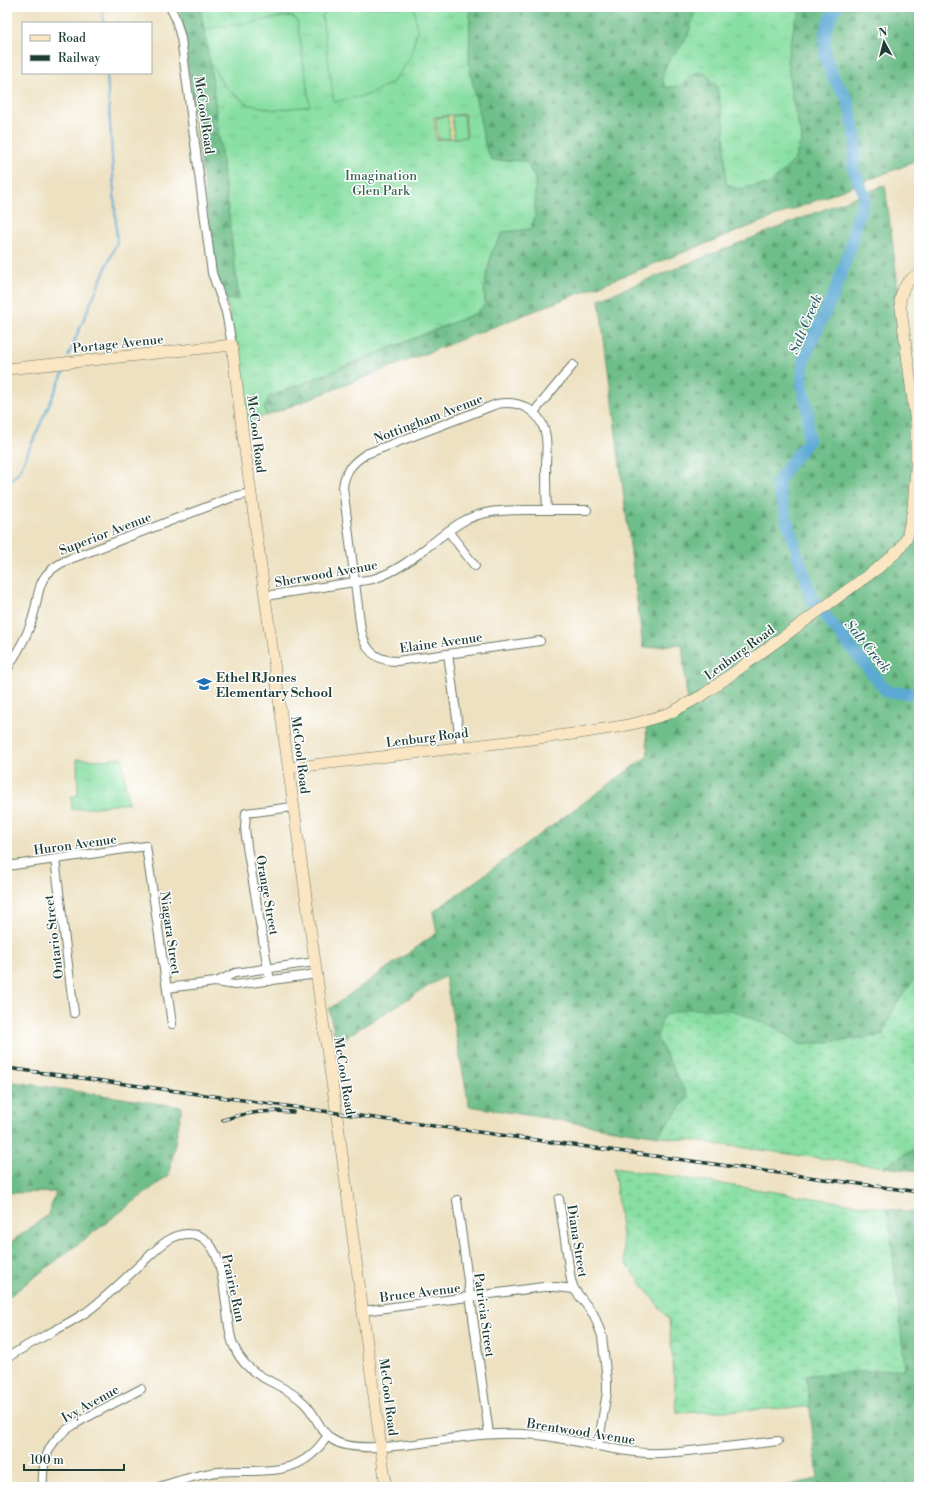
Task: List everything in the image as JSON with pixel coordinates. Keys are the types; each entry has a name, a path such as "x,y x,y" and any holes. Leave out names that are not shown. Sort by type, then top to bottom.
{"street":[{"name":"McCool Road","path":"170,7 181,38 212,273 226,312 232,345 293,807 336,1109 386,1487"},
{"name":"Lenburg Road","path":"288,768 573,734 635,724 657,717 683,706 703,695 893,556 903,545 909,532 913,509 917,437 915,410 900,301 902,291 906,283 919,274"},
{"name":"Portage Avenue","path":"7,369 232,345"},
{"path":"547,510 545,432 540,419 534,412 573,365"},
{"name":"Nottingham Avenue","path":"354,582 343,487 344,479 352,464 366,454 497,404 511,402 519,404 534,412"},
{"name":"Superior Avenue","path":"7,670 31,624 42,579 47,572 55,566 233,497 251,493"},
{"name":"Sherwood Avenue","path":"265,596 373,579 392,572 448,531 470,517 491,511 587,510"},
{"path":"448,531 475,566"},
{"name":"Elaine Avenue","path":"354,582 363,638 371,652 381,658 391,661 540,641"},
{"path":"448,654 461,747"},
{"name":"Orange Street","path":"270,981 247,847 245,827 246,813 293,807"},
{"name":"Huron Avenue","path":"7,866 146,846"},
{"name":"Niagara Street","path":"146,846 172,1024"},
{"name":"Ontario Street","path":"55,859 74,1013"},
{"path":"215,982 235,973 315,962"},
{"path":"167,988 215,982 235,985 317,974"},
{"name":"Diana Street","path":"559,1199 574,1289 594,1315 602,1336 607,1392 598,1446"},
{"name":"Patricia Street","path":"457,1200 489,1434"},
{"name":"Prairie Run","path":"7,1358 84,1313 101,1300 162,1244 176,1236 190,1233 200,1236 209,1242 216,1254 220,1268 232,1342 238,1355 249,1369 295,1395 306,1404 323,1432 342,1445 370,1448 381,1447"},
{"name":"Bruce Avenue","path":"363,1311 543,1287 574,1289"},
{"name":"Ivy Avenue","path":"43,1487 43,1467 45,1457 63,1432 74,1424 141,1389"},
{"name":"Brentwood Avenue","path":"381,1447 507,1433 539,1435 632,1452 655,1453 676,1453 778,1441"},
{"path":"159,1487 185,1478 218,1472 268,1471 284,1469 300,1463 312,1454 328,1436"}],"green space":[{"name":"Imagination Glen Park","path":"180,7 919,7 919,160 244,424 229,309 216,274"},
{"path":"180,7 200,7 210,62 239,299 226,300 216,274"},
{"path":"351,7 414,7 417,31 410,58 393,82 368,95 334,102 322,16 327,11"},
{"path":"470,7 696,7 687,37 665,68 663,81 666,87 679,87 697,72 706,74 717,87 724,124 726,183 737,189 770,184 794,161 802,138 792,99 787,61 795,21 803,7 919,7 919,160 266,416 264,407 269,397 474,314 485,305 484,288 492,251 503,232 531,229 535,216 535,179 526,161 492,160 486,149 469,65"},
{"path":"291,16 297,20 310,106 275,110 247,104 224,86 210,62 204,29"},
{"path":"464,115 466,137 454,138 452,116"},
{"path":"448,116 450,138 438,139 436,118"},
{"path":"885,185 919,450 919,977 916,978 896,1004 882,1036 801,1045 776,1028 657,1038 688,1097 658,1136 469,1106 445,976 336,1043 329,1009 437,933 433,912 648,756 646,728 688,711 682,644 643,648 599,299"},
{"path":"122,757 128,803 72,810 71,797 78,795 77,759 103,760"},
{"path":"916,977 919,977 919,1146 884,1167 658,1136 688,1097 657,1038 663,1016 686,1009 731,1010 776,1028 801,1045 882,1036 896,1004"},
{"path":"7,1081 182,1107 169,1175 7,1298 7,1245 48,1215 56,1192 7,1193"},
{"path":"919,1146 919,1171 884,1167"},
{"path":"614,1168 888,1209 905,1369 806,1375 810,1407 677,1413 669,1320 625,1262"},
{"path":"888,1209 919,1213 919,1487 777,1487 818,1479 806,1375 905,1369"}],"sand":[{"path":"465,114 467,137 436,140 434,117"}],"waterway":[{"path":"101,7 103,22"},
{"name":"Salt Creek","path":"837,7 834,9 825,32 825,57 834,79 848,100 856,141 853,168 865,196 858,216 850,249 834,294 803,362 802,387 808,410 808,442 790,463 777,484 812,600 887,692 919,694"},
{"path":"68,356 117,242 107,74"},
{"path":"7,484 19,472 65,369"}],"railway":[{"path":"7,1068 919,1192"},
{"path":"223,1120 258,1112 293,1112"}],"place":[{"name":"Ethel R Jones Elementary School","path":"204,684"}]}
